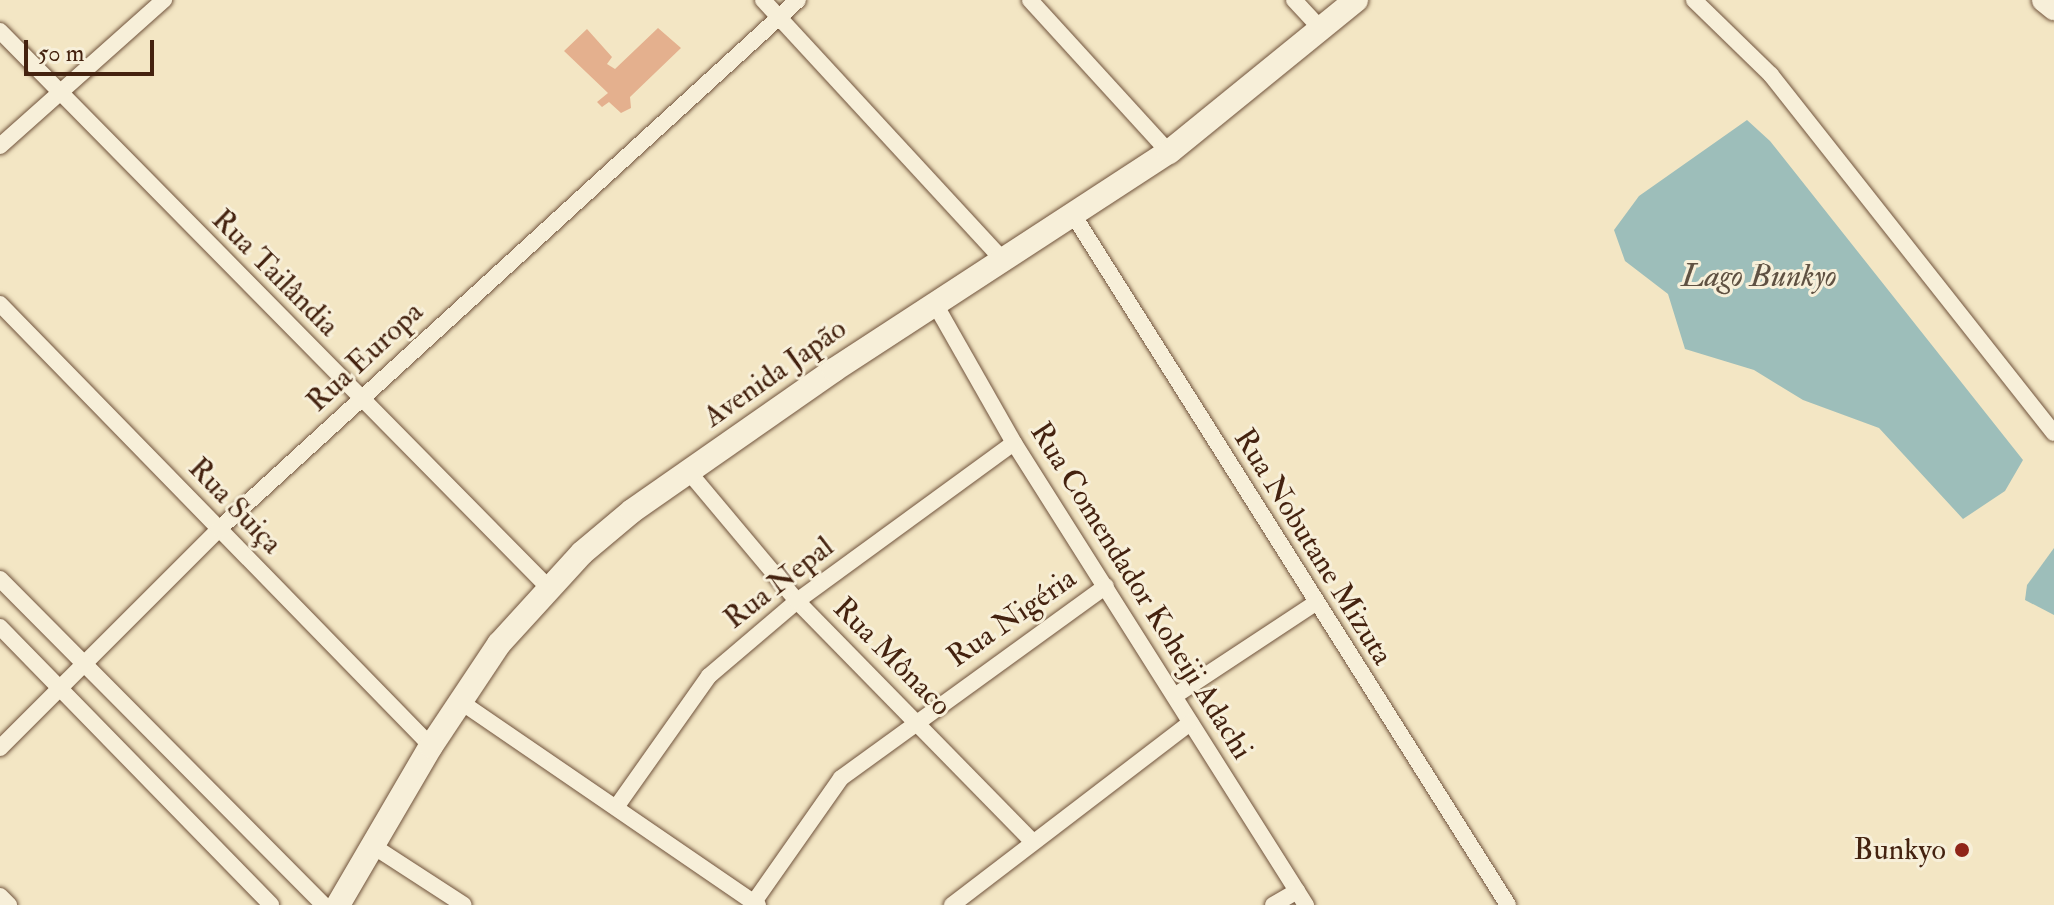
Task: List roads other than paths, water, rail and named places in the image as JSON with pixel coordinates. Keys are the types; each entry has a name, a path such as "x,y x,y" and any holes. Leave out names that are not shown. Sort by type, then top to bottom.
{"main road":[{"name":"Avenida Japão","path":"338,905 431,746 499,644 547,586 607,531 688,471 935,304 1169,152 1356,0"},
{"path":"2044,0 2054,8"}],"street":[{"path":"0,146 56,91 164,0"},
{"path":"763,0 1003,260"},
{"name":"Rua Europa","path":"0,748 219,529 798,0"},
{"path":"1030,0 1169,152"},
{"path":"1294,0 1322,30"},
{"path":"1694,0 1771,75 2054,433"},
{"name":"Rua Tailândia","path":"0,31 361,401 547,586"},
{"name":"Rua Nobutane Mizuta","path":"1074,216 1314,604 1508,905"},
{"name":"Rua Suiça","path":"0,304 431,746"},
{"name":"Rua Comendador Koheiji Adachi","path":"935,304 1014,443 1176,695 1190,723 1301,898"},
{"name":"Rua Nepal","path":"617,806 695,692 797,601 1014,443"},
{"name":"Rua Mônaco","path":"688,471 797,601 1032,841"},
{"path":"0,579 324,905"},
{"name":"Rua Nigéria","path":"756,903 824,796 916,720 1106,586"},
{"path":"1176,695 1314,604"},
{"path":"0,627 271,905"},
{"path":"461,702 756,903"},
{"path":"952,905 1190,723"},
{"path":"373,846 464,905"},
{"path":"0,896 9,905"},
{"path":"1273,905 1301,898"}],"water":[{"name":"Lago Bunkyo","path":"1747,120 1770,141 2023,460 2005,491 1963,519 1879,428 1803,400 1754,370 1685,349 1668,294 1625,261 1614,230 1639,196"},
{"path":"2054,548 2054,615 2025,600 2027,585"}],"place":[{"name":"Bunkyo","path":"1962,850"}]}
